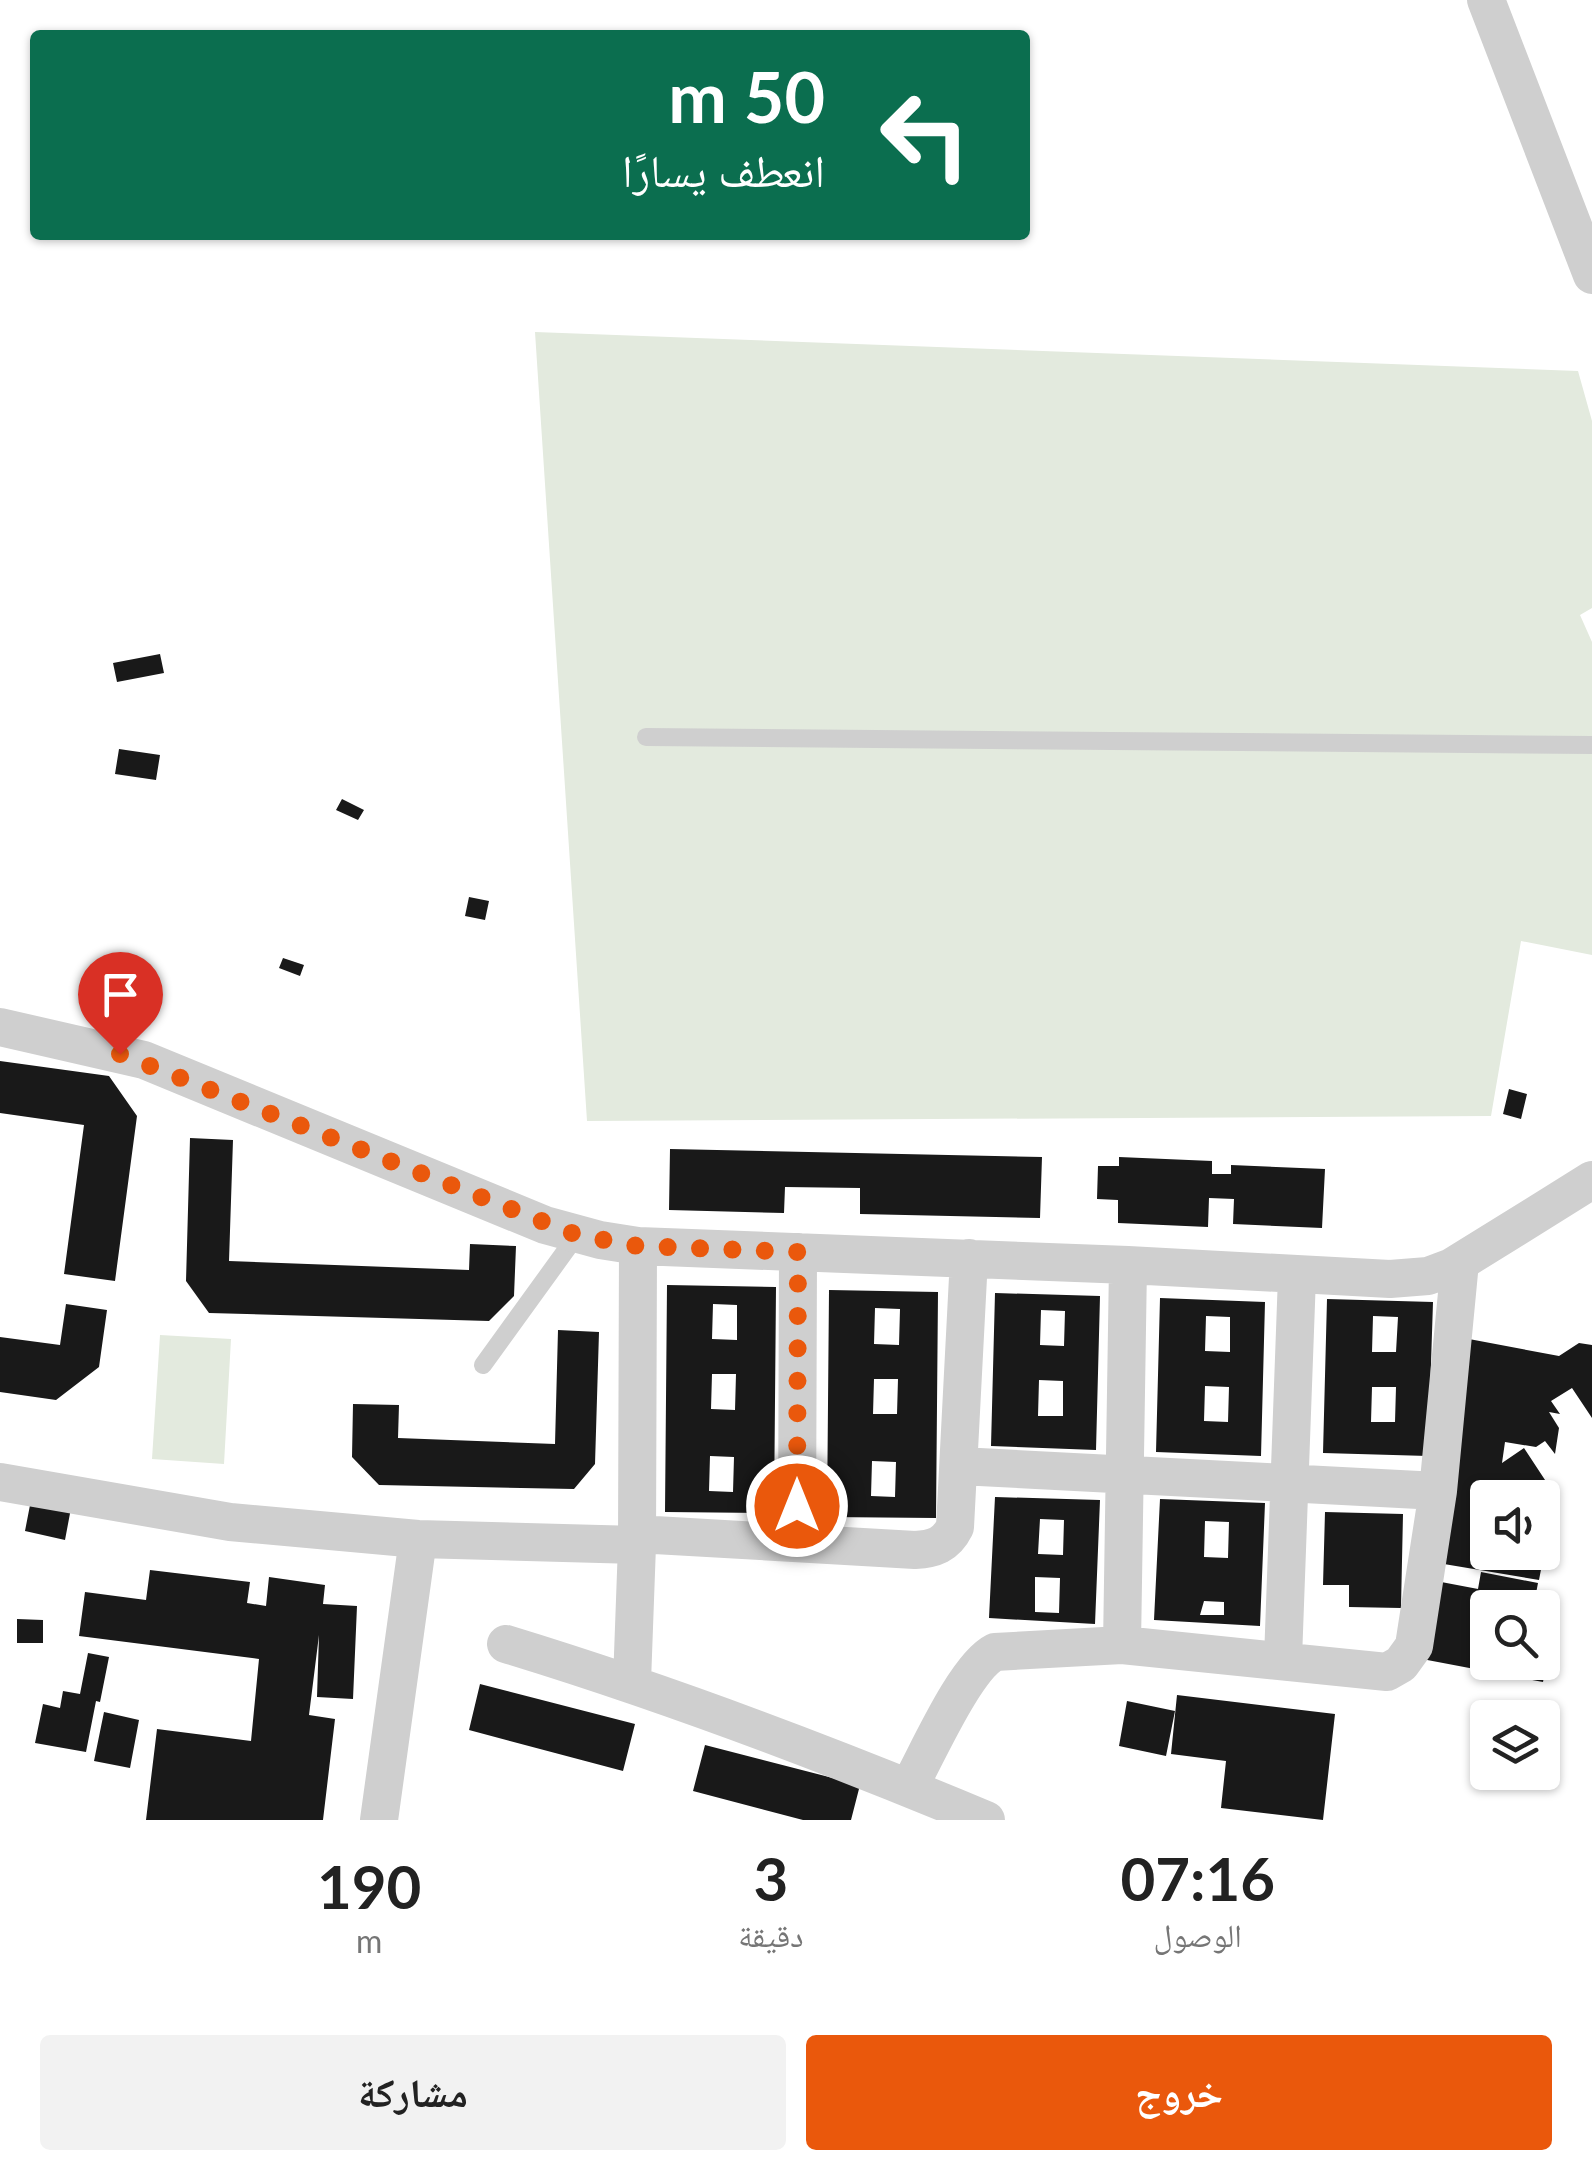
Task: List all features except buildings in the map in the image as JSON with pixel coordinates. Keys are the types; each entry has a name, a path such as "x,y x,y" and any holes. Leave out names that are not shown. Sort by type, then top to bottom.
{"street":[{"path":"1486,0 1592,275"},
{"path":"0,1027 144,1060 485,1201 577,1235 638,1246 1416,1278 1460,1262 1592,1180"},
{"path":"632,1682 637,1539 638,1246"},
{"path":"797,1542 798,1252"},
{"path":"0,1482 230,1522 418,1539 797,1542 932,1549 950,1537 954,1527 969,1258"},
{"path":"909,1788 971,1674 987,1656 1020,1648 1122,1645 1387,1672 1396,1669 1414,1646 1438,1491 1460,1262"},
{"path":"1122,1645 1128,1264"},
{"path":"1283,1659 1297,1276"},
{"path":"960,1466 1438,1491"},
{"path":"379,1820 418,1539"},
{"path":"506,1644 632,1682 986,1820"}],"lane":[{"path":"646,737 1592,744"},
{"path":"483,1365 577,1235"}],"shaded area":[{"path":"535,332 1578,371 1592,421 1592,608 1580,615 1592,642 1592,955 1521,941 1491,1116 587,1121"},
{"path":"160,1335 231,1339 224,1464 152,1459"}],"route":[{"path":"120,1054 144,1060 502,1208 577,1235 638,1246 798,1252 797,1506"}]}
